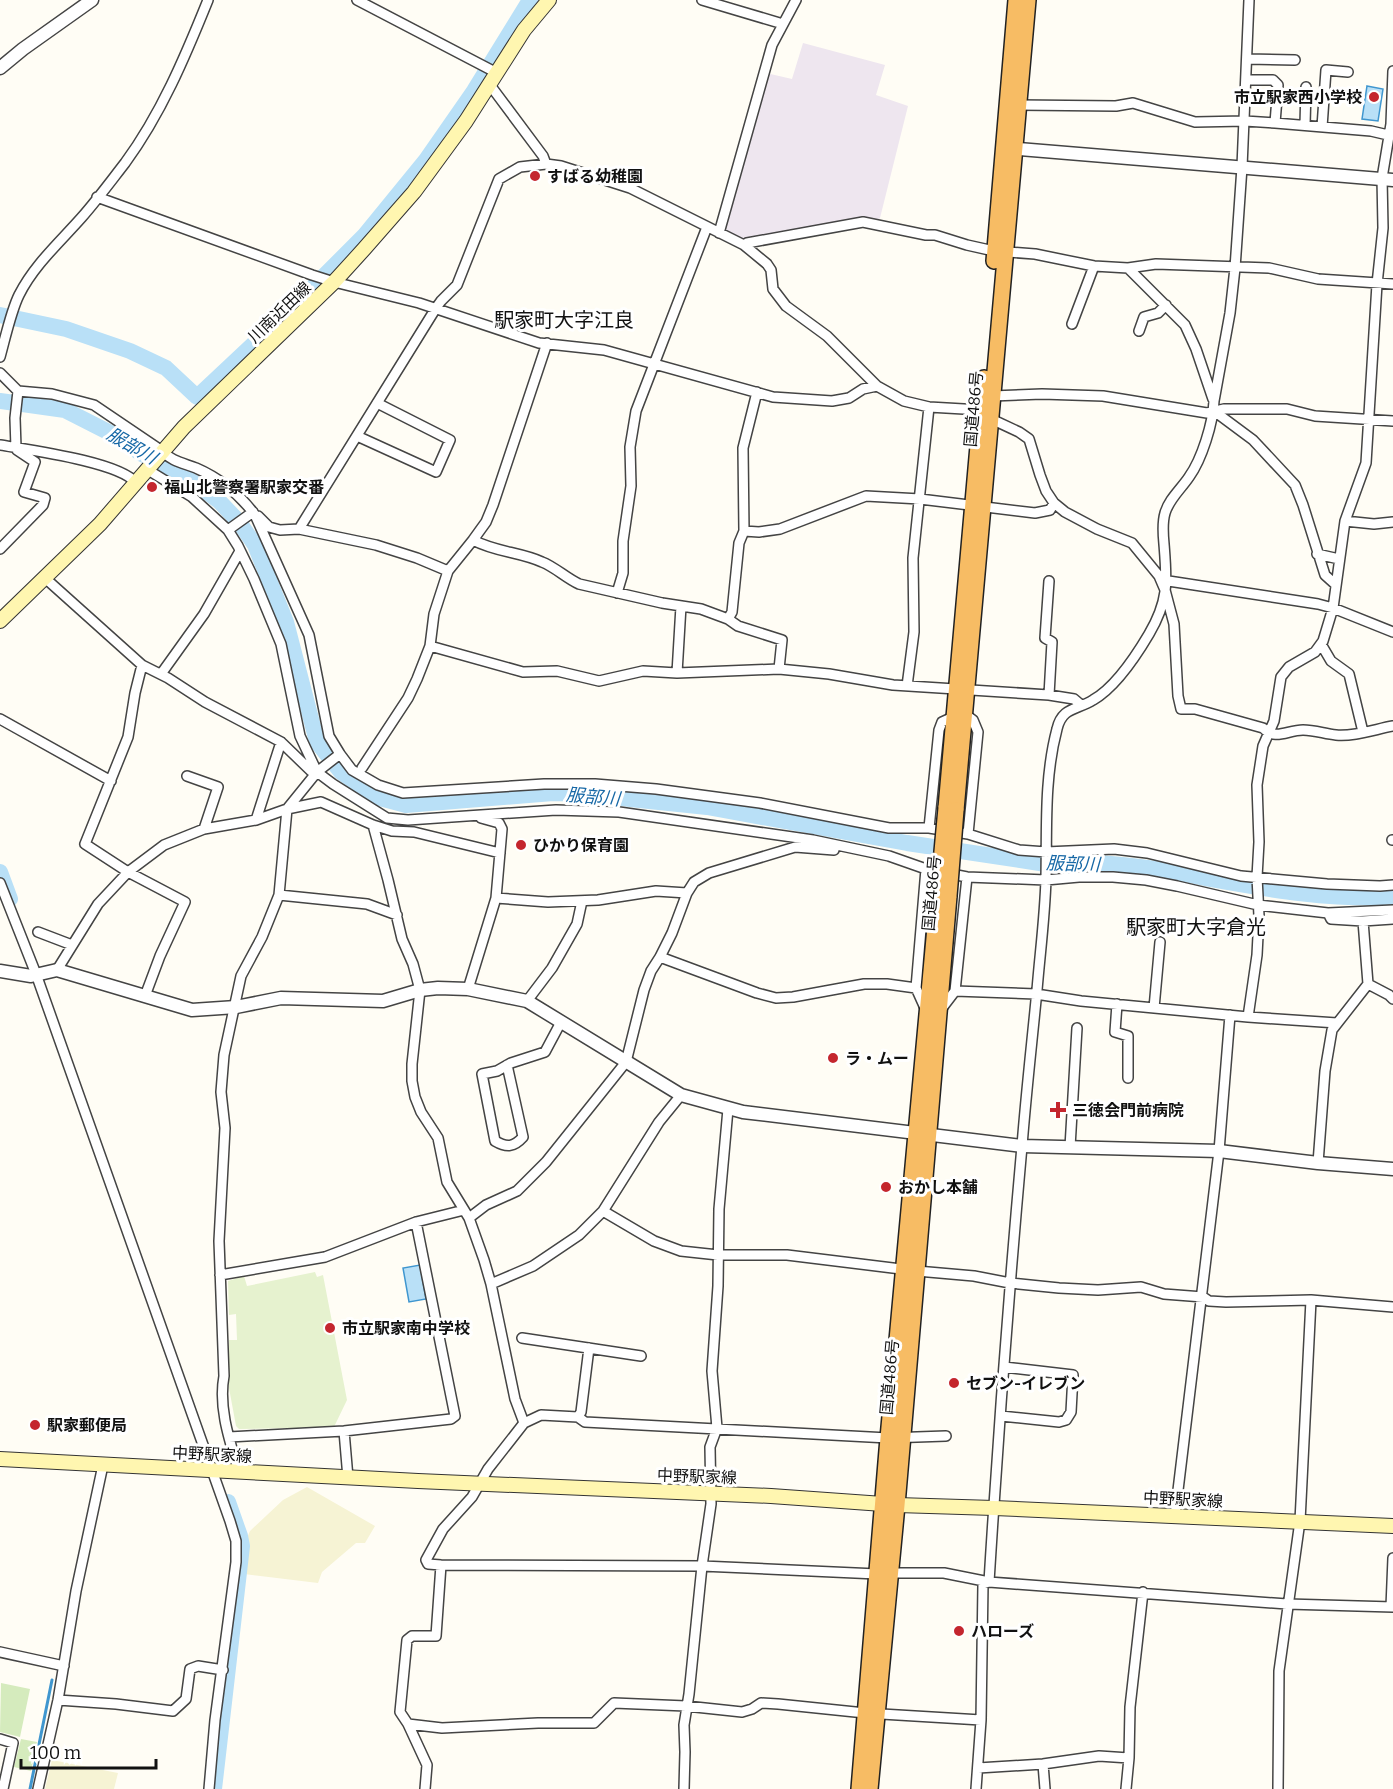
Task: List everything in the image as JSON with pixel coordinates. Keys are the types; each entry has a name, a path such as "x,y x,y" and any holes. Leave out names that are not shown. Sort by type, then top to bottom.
{"highway":[{"name":"国道486号","path":"859,1789 871,1713 884,1574 1010,148 1016,0"},
{"name":"国道486号","path":"1010,148 1018,105 1028,0"},
{"name":"国道486号","path":"986,415 993,396 1000,251"},
{"name":"国道486号","path":"870,1789 871,1713"}],"main road":[{"name":"川南近田線","path":"0,621 100,524 184,427 334,282 414,192 466,121 524,30 549,0"},
{"name":"中野駅家線","path":"0,1459 348,1478 771,1496 890,1505 1175,1515 1393,1526"}],"street":[{"path":"0,68 92,0"},
{"path":"0,357 18,297 31,274 125,163 159,110 193,39 208,0"},
{"path":"357,0 493,79 546,164"},
{"path":"702,0 783,24"},
{"path":"719,233 772,45 796,0"},
{"path":"1249,0 1245,121 1230,313 1214,406 1199,459 1191,475 1169,502 1163,523 1166,604 1174,624 1178,696 1181,709 1195,709 1263,728 1269,734 1275,735 1301,730 1337,735 1393,726"},
{"path":"1246,59 1295,60"},
{"path":"1322,127 1326,70 1348,72"},
{"path":"1248,1017 1257,955 1259,842 1257,785 1263,746 1277,708 1281,677 1289,667 1315,652 1321,644 1333,608 1345,521 1366,463 1377,284 1388,179 1388,135 1391,124 1393,71"},
{"path":"1246,80 1273,81 1278,85 1275,123"},
{"path":"1305,125 1306,87"},
{"path":"1018,105 1116,106 1133,103 1195,122 1245,121 1305,125 1371,131 1388,135"},
{"path":"1010,148 1388,179"},
{"path":"299,529 436,308 457,285 499,179 520,167 546,164 561,166 630,188 744,245 767,264 771,270 773,290 786,306 827,336 877,386 904,401 986,415 1029,439 1046,491 1054,503 1065,512 1132,543 1164,580 1333,608 1393,632"},
{"path":"97,197 334,282 436,308 539,343 604,350 773,397 832,401 849,398 863,390 877,386"},
{"path":"744,245 862,222 935,235 967,245 1035,254 1094,266 1128,268 1156,264 1269,268 1318,279 1393,284"},
{"path":"617,593 623,573 623,541 631,486 630,447 636,411 706,227"},
{"path":"1072,324 1094,266"},
{"path":"1128,268 1185,325 1196,349 1214,406 1253,440 1295,485 1325,575 1335,584"},
{"path":"1139,331 1144,317 1158,313 1166,305"},
{"path":"362,768 408,698 430,646 434,614 448,571 486,522 547,344"},
{"path":"0,373 18,393 52,394 94,405 160,453 217,480 244,500 309,635 329,736 352,770 378,785 403,793 511,785 605,785 656,789 760,803 889,828 929,828 968,834 1019,850 1046,852 1114,849 1147,853 1257,879 1327,884 1393,885"},
{"path":"728,619 732,612 739,543 744,531 742,448 757,392"},
{"path":"16,449 15,418 18,393"},
{"path":"993,396 1042,394 1103,396 1207,412 1214,406 1235,409 1287,410 1316,416 1393,421"},
{"path":"357,436 436,472 450,440 377,403"},
{"path":"907,686 914,632 913,558 929,407"},
{"path":"0,445 104,466 132,477 136,483"},
{"path":"0,452 16,449 35,462 24,492 45,498 43,505 0,549"},
{"path":"148,469 192,497 230,530 254,579 281,644 300,736 319,771 333,784 387,818 408,820 556,810 619,812 849,847 889,856 926,869 967,877 1046,880 1090,877 1146,880 1258,905 1328,913 1393,910"},
{"path":"744,531 759,532 780,529 866,496 920,499 1035,513 1050,510 1054,503"},
{"path":"252,514 260,517 269,528 299,529 376,545 448,571"},
{"path":"230,530 252,514"},
{"path":"1345,521 1374,524 1393,522"},
{"path":"473,540 544,562 566,578 579,584 701,609 728,619 738,626 782,640 779,669"},
{"path":"161,674 204,614 240,551"},
{"path":"1317,554 1339,559"},
{"path":"45,578 142,665 161,674 205,702 281,742 311,771 319,771"},
{"path":"1049,581 1045,638 1052,642 1049,695"},
{"path":"989,1582 1010,1283 1046,880 1051,758 1057,726 1062,717 1073,708 1091,702 1108,691 1149,634 1166,604"},
{"path":"677,673 681,606"},
{"path":"1321,644 1331,662 1349,674 1363,732"},
{"path":"430,646 524,672 557,671 599,681 643,671 677,673 779,669 829,674 893,686 1049,695 1074,699 1081,705"},
{"path":"142,665 128,737 86,844 128,872 185,902 160,956 145,996"},
{"path":"929,828 939,730 942,722 959,716 973,720 978,732 968,834"},
{"path":"0,719 111,781"},
{"path":"256,820 281,742"},
{"path":"340,754 355,766 362,768 378,785"},
{"path":"239,1472 229,1437 221,1392 224,1376 219,1241 225,1128 221,1092 224,1055 241,976 262,937 279,895 287,809 319,771 340,754"},
{"path":"188,776 218,787 204,829"},
{"path":"57,970 98,904 128,872 164,845 204,829 256,820 287,809 321,802 392,831 414,832 500,853"},
{"path":"468,989 496,898 502,829 499,823 472,816"},
{"path":"373,825 402,939 413,964 420,990 412,1081 421,1112 438,1138 447,1182 467,1214 491,1284 515,1399 524,1423"},
{"path":"220,1275 325,1257 416,1222 467,1214 516,1191 546,1162 626,1062 651,971 672,933 687,893 694,882 709,873 795,847 848,851 849,847"},
{"path":"926,869 916,988 933,1012 955,991 967,877"},
{"path":"0,883 36,975 216,1471 236,1541 236,1562 215,1720 209,1789"},
{"path":"496,898 548,902 598,900 656,891 687,893"},
{"path":"279,895 367,904 397,915"},
{"path":"527,1001 552,968 577,924 582,901"},
{"path":"1328,913 1331,919 1363,921 1393,919"},
{"path":"1318,1163 1325,1071 1332,1030 1368,984 1363,921"},
{"path":"38,932 72,945"},
{"path":"1154,1008 1160,942"},
{"path":"660,957 776,998 864,984 916,988"},
{"path":"0,971 32,976 57,970 192,1010 236,1007 281,998 383,1001 420,990 468,989 527,1001 681,1095 728,1109 1022,1146 1219,1151 1393,1169"},
{"path":"1368,984 1392,996"},
{"path":"955,991 1036,994 1081,1001 1337,1023"},
{"path":"1117,1004 1115,1032 1128,1036 1128,1078"},
{"path":"1175,1515 1203,1297 1219,1151 1230,1015"},
{"path":"507,1065 523,1137 516,1144 504,1146 495,1141 482,1074 497,1071 507,1065 544,1052 561,1022"},
{"path":"1070,1147 1077,1028"},
{"path":"491,1284 533,1266 579,1235 603,1210 659,1122 681,1095"},
{"path":"684,1789 686,1752 684,1725 690,1694 702,1566 712,1493 710,1447 717,1428 712,1371 718,1286 718,1209 728,1109"},
{"path":"603,1210 654,1241 681,1251 718,1255 787,1255 974,1276 1010,1283 1087,1289 1140,1287 1164,1294 1203,1297 1209,1301 1311,1300 1393,1306"},
{"path":"229,1437 344,1431 452,1419 455,1416 416,1222"},
{"path":"1278,1789 1279,1671 1300,1521 1311,1300"},
{"path":"522,1338 641,1356"},
{"path":"578,1417 589,1348"},
{"path":"1001,1416 1059,1422 1066,1420 1071,1412 1073,1375 1004,1367"},
{"path":"946,1436 895,1438 585,1422 578,1417 541,1415 524,1423 488,1469 472,1497 443,1529 426,1560 428,1564 441,1565 702,1566 884,1574 944,1573 989,1582 1287,1604 1392,1607 1393,1557"},
{"path":"344,1431 348,1478"},
{"path":"38,1789 58,1700 76,1591 103,1465"},
{"path":"425,1789 427,1765 400,1712 407,1640 412,1636 436,1636 441,1565"},
{"path":"976,1789 981,1720 983,1584 989,1582"},
{"path":"1126,1789 1130,1707 1143,1592"},
{"path":"0,1652 64,1666"},
{"path":"58,1700 116,1704 173,1712 186,1699 190,1669 198,1665 223,1670"},
{"path":"408,1724 442,1728 538,1723 594,1723 614,1703 686,1706 742,1712 761,1703 981,1720"},
{"path":"0,1739 13,1743 3,1789"},
{"path":"978,1768 1043,1764 1099,1756 1129,1758"},
{"path":"1043,1764 1045,1789"}],"shaded area":[{"path":"803,43 885,65 876,95 908,106 880,218 878,220 862,217 744,239 728,233 725,227 766,73 792,79"},
{"path":"307,1487 375,1526 365,1543 356,1543 322,1572 318,1583 244,1574 246,1540 250,1531 283,1500"},
{"path":"52,1760 118,1773 114,1789 45,1789"}],"green space":[{"path":"315,1272 317,1277 323,1275 347,1400 333,1429 297,1433 296,1428 239,1429 236,1426 229,1388 229,1340 237,1340 236,1314 229,1315 228,1281 244,1276 247,1286"},
{"path":"1,1683 30,1689 20,1737 0,1732"},
{"path":"21,1739 37,1742 31,1771 14,1767"}],"water":[{"path":"1367,86 1383,89 1378,121 1362,119"},
{"path":"420,1265 426,1299 409,1302 403,1268"}],"waterway":[{"path":"0,315 66,329 130,351 166,368 197,397 290,310 364,236 426,160 474,91 530,0"},
{"name":"服部川","path":"0,401 65,410 122,439 140,453 173,469 219,501 239,522 255,545 286,622 317,742 341,772 376,797 406,805 553,793 582,794 707,807 907,843 1046,864 1077,862 1125,865 1301,893 1347,897 1393,897"},
{"path":"0,872 10,899"},
{"path":"214,1789 242,1546 228,1502"},
{"path":"30,1789 52,1680"}],"place":[{"name":"市立駅家西小学校","path":"1374,97"},
{"name":"すばる幼稚園","path":"535,176"},
{"name":"福山北警察署駅家交番","path":"152,487"},
{"name":"ひかり保育園","path":"521,845"},
{"name":"ラ・ムー","path":"833,1058"},
{"name":"三徳会門前病院","path":"1058,1110"},
{"name":"おかし本舗","path":"886,1187"},
{"name":"市立駅家南中学校","path":"330,1328"},
{"name":"セブン-イレブン","path":"954,1383"},
{"name":"駅家郵便局","path":"35,1425"},
{"name":"ハローズ","path":"959,1631"}],"district":[{"name":"駅家町大字江良","path":"564,320"},
{"name":"駅家町大字倉光","path":"1196,927"}]}
